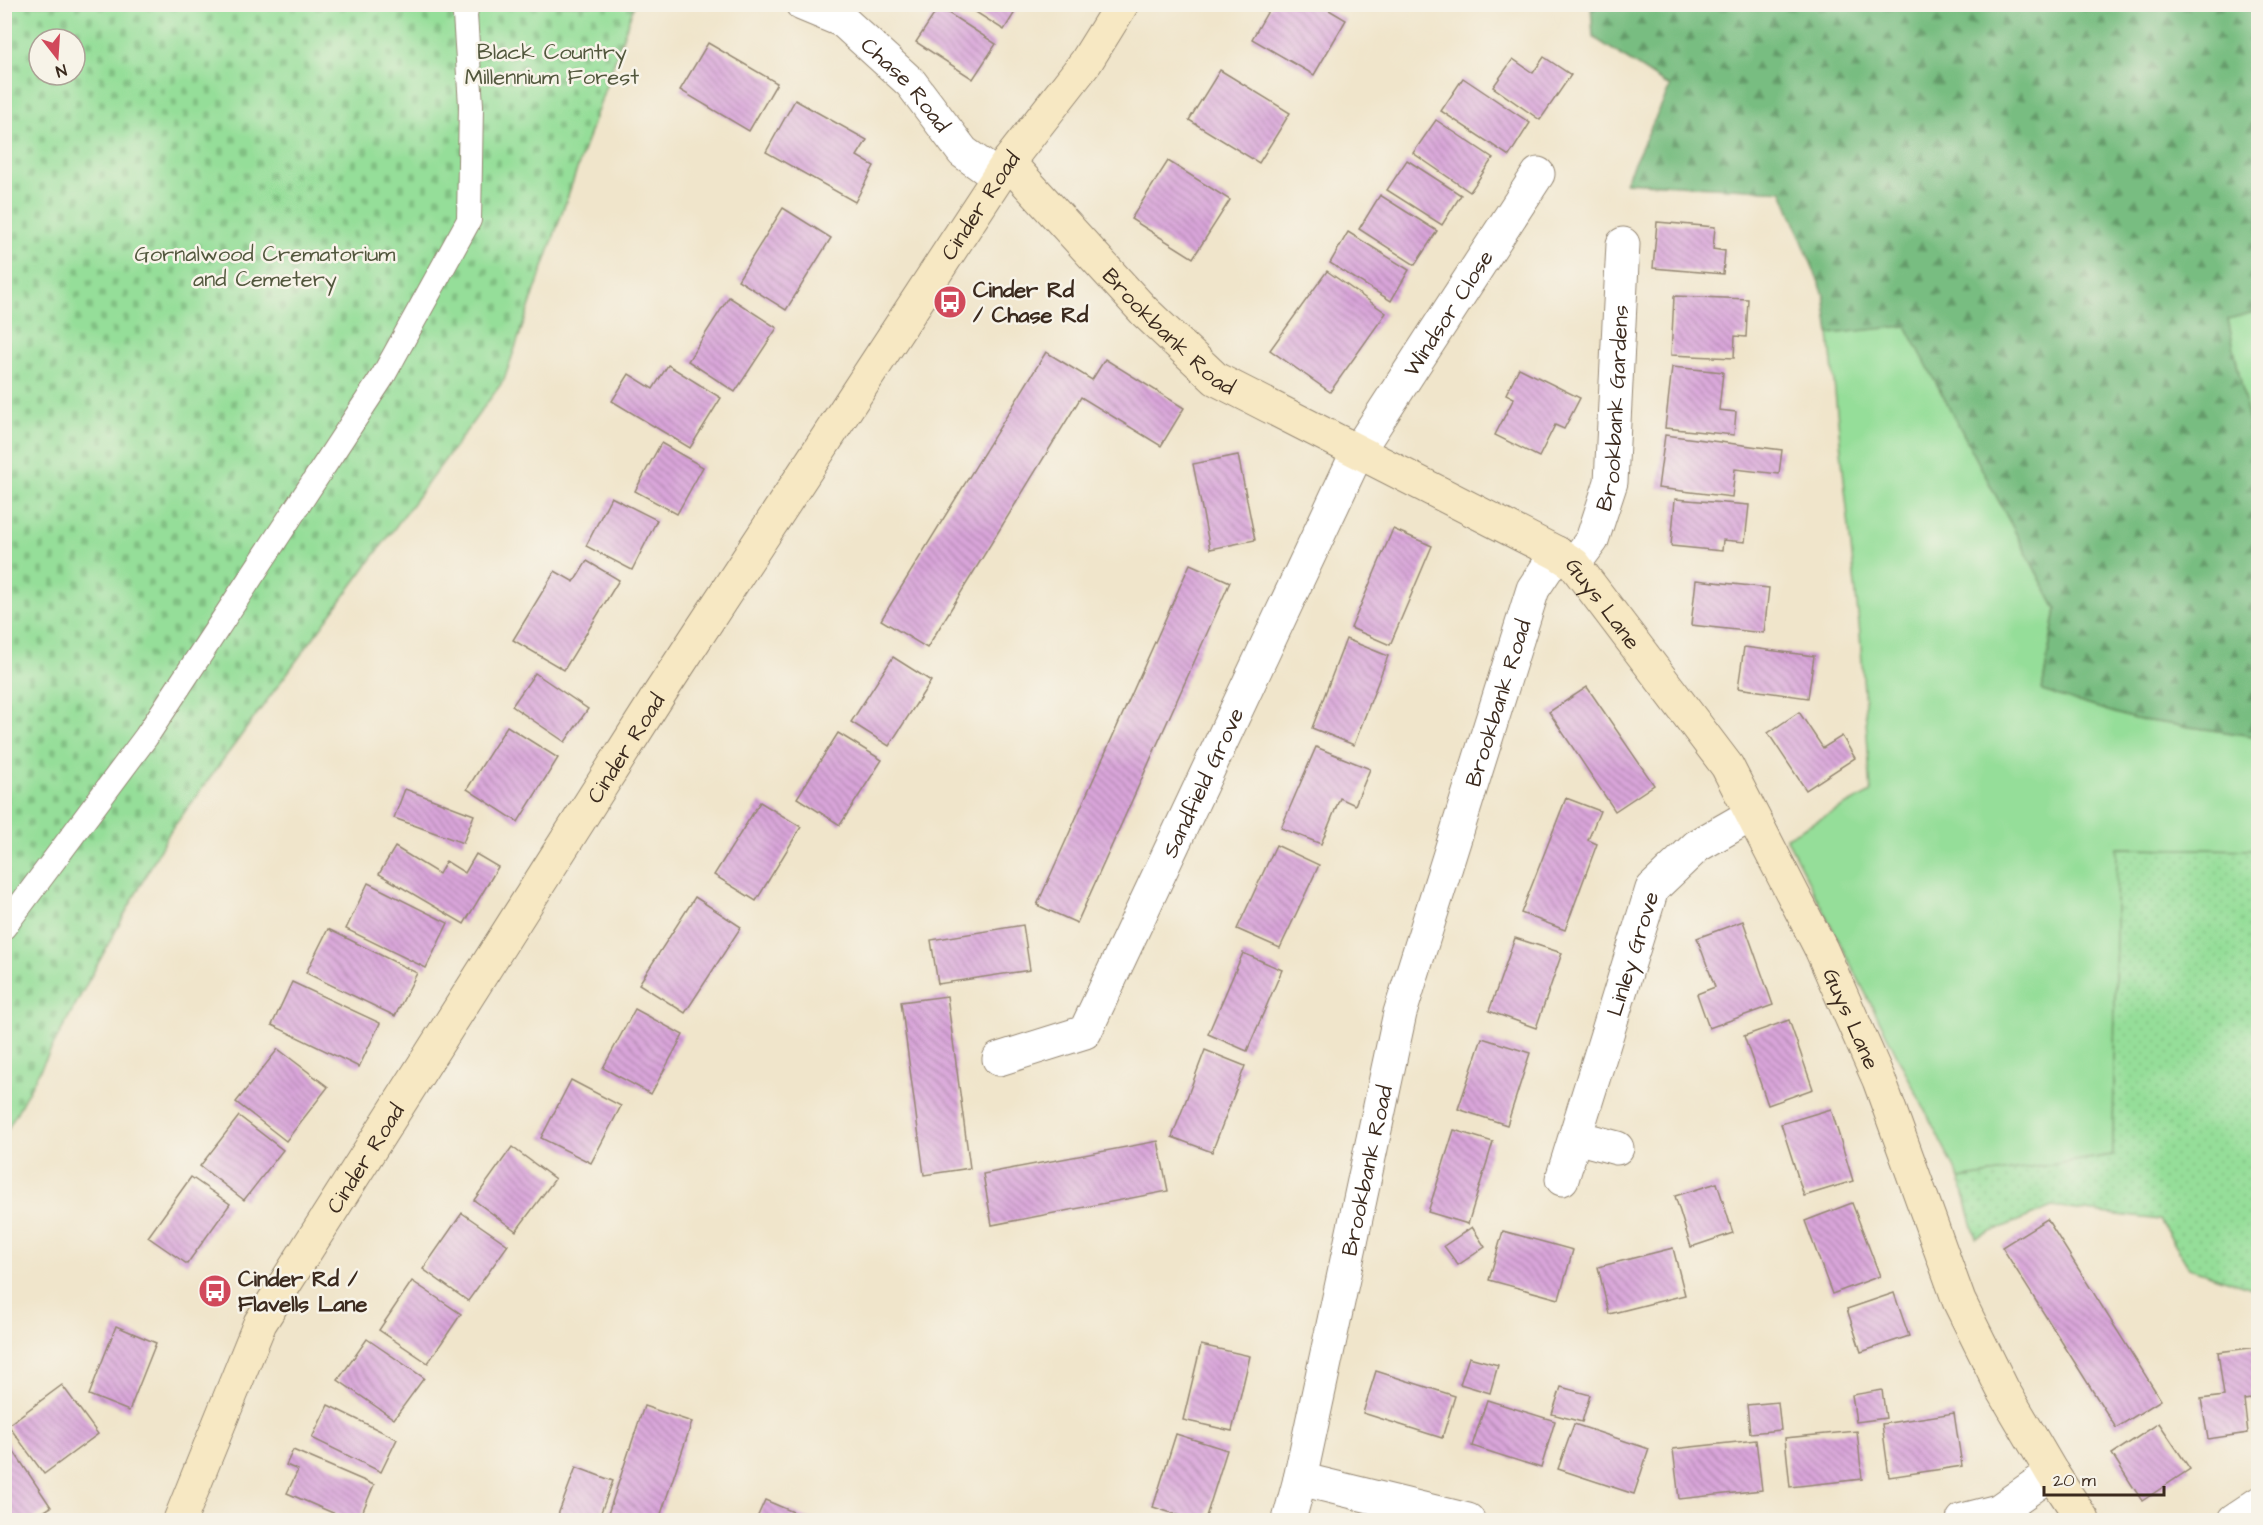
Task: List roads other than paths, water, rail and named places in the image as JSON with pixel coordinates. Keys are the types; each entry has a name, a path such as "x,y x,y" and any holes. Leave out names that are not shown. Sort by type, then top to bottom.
{"street":[{"name":"Chase Road","path":"802,4 843,21 911,83 963,152 1003,170"},
{"name":"Cinder Road","path":"180,1521 260,1323 660,693 1003,170 1086,62 1122,4"},
{"name":"Brookbank Road","path":"1003,170 1144,311 1216,379 1566,559 1533,589 1400,1013 1289,1521"},
{"name":"Windsor Close","path":"1358,451 1538,174"},
{"name":"Brookbank Gardens","path":"1566,559 1592,540 1611,482 1623,244"},
{"name":"Sandfield Grove","path":"999,1059 1084,1032 1358,451"},
{"name":"Guys Lane","path":"1566,559 1727,766 1821,949 1879,1080 1959,1300 2002,1388 2083,1521"},
{"name":"Linley Grove","path":"1562,1179 1652,889 1697,846 1751,815"},
{"path":"1576,1137 1617,1148"},
{"path":"1963,1521 1998,1511 2052,1473"},
{"path":"1299,1479 1468,1521"},
{"path":"2234,1521 2259,1504"}],"lane":[{"path":"4,927 146,737 383,376 469,220 471,105 465,15 467,4"}],"place":[{"name":"Cinder Rd / Chase Rd","path":"950,302"},
{"name":"Cinder Rd / Flavells Lane","path":"215,1291"}],"park label":[{"name":"Black Country Millennium Forest","path":"552,64"},
{"name":"Gornalwood Crematorium and Cemetery","path":"265,266"}]}
